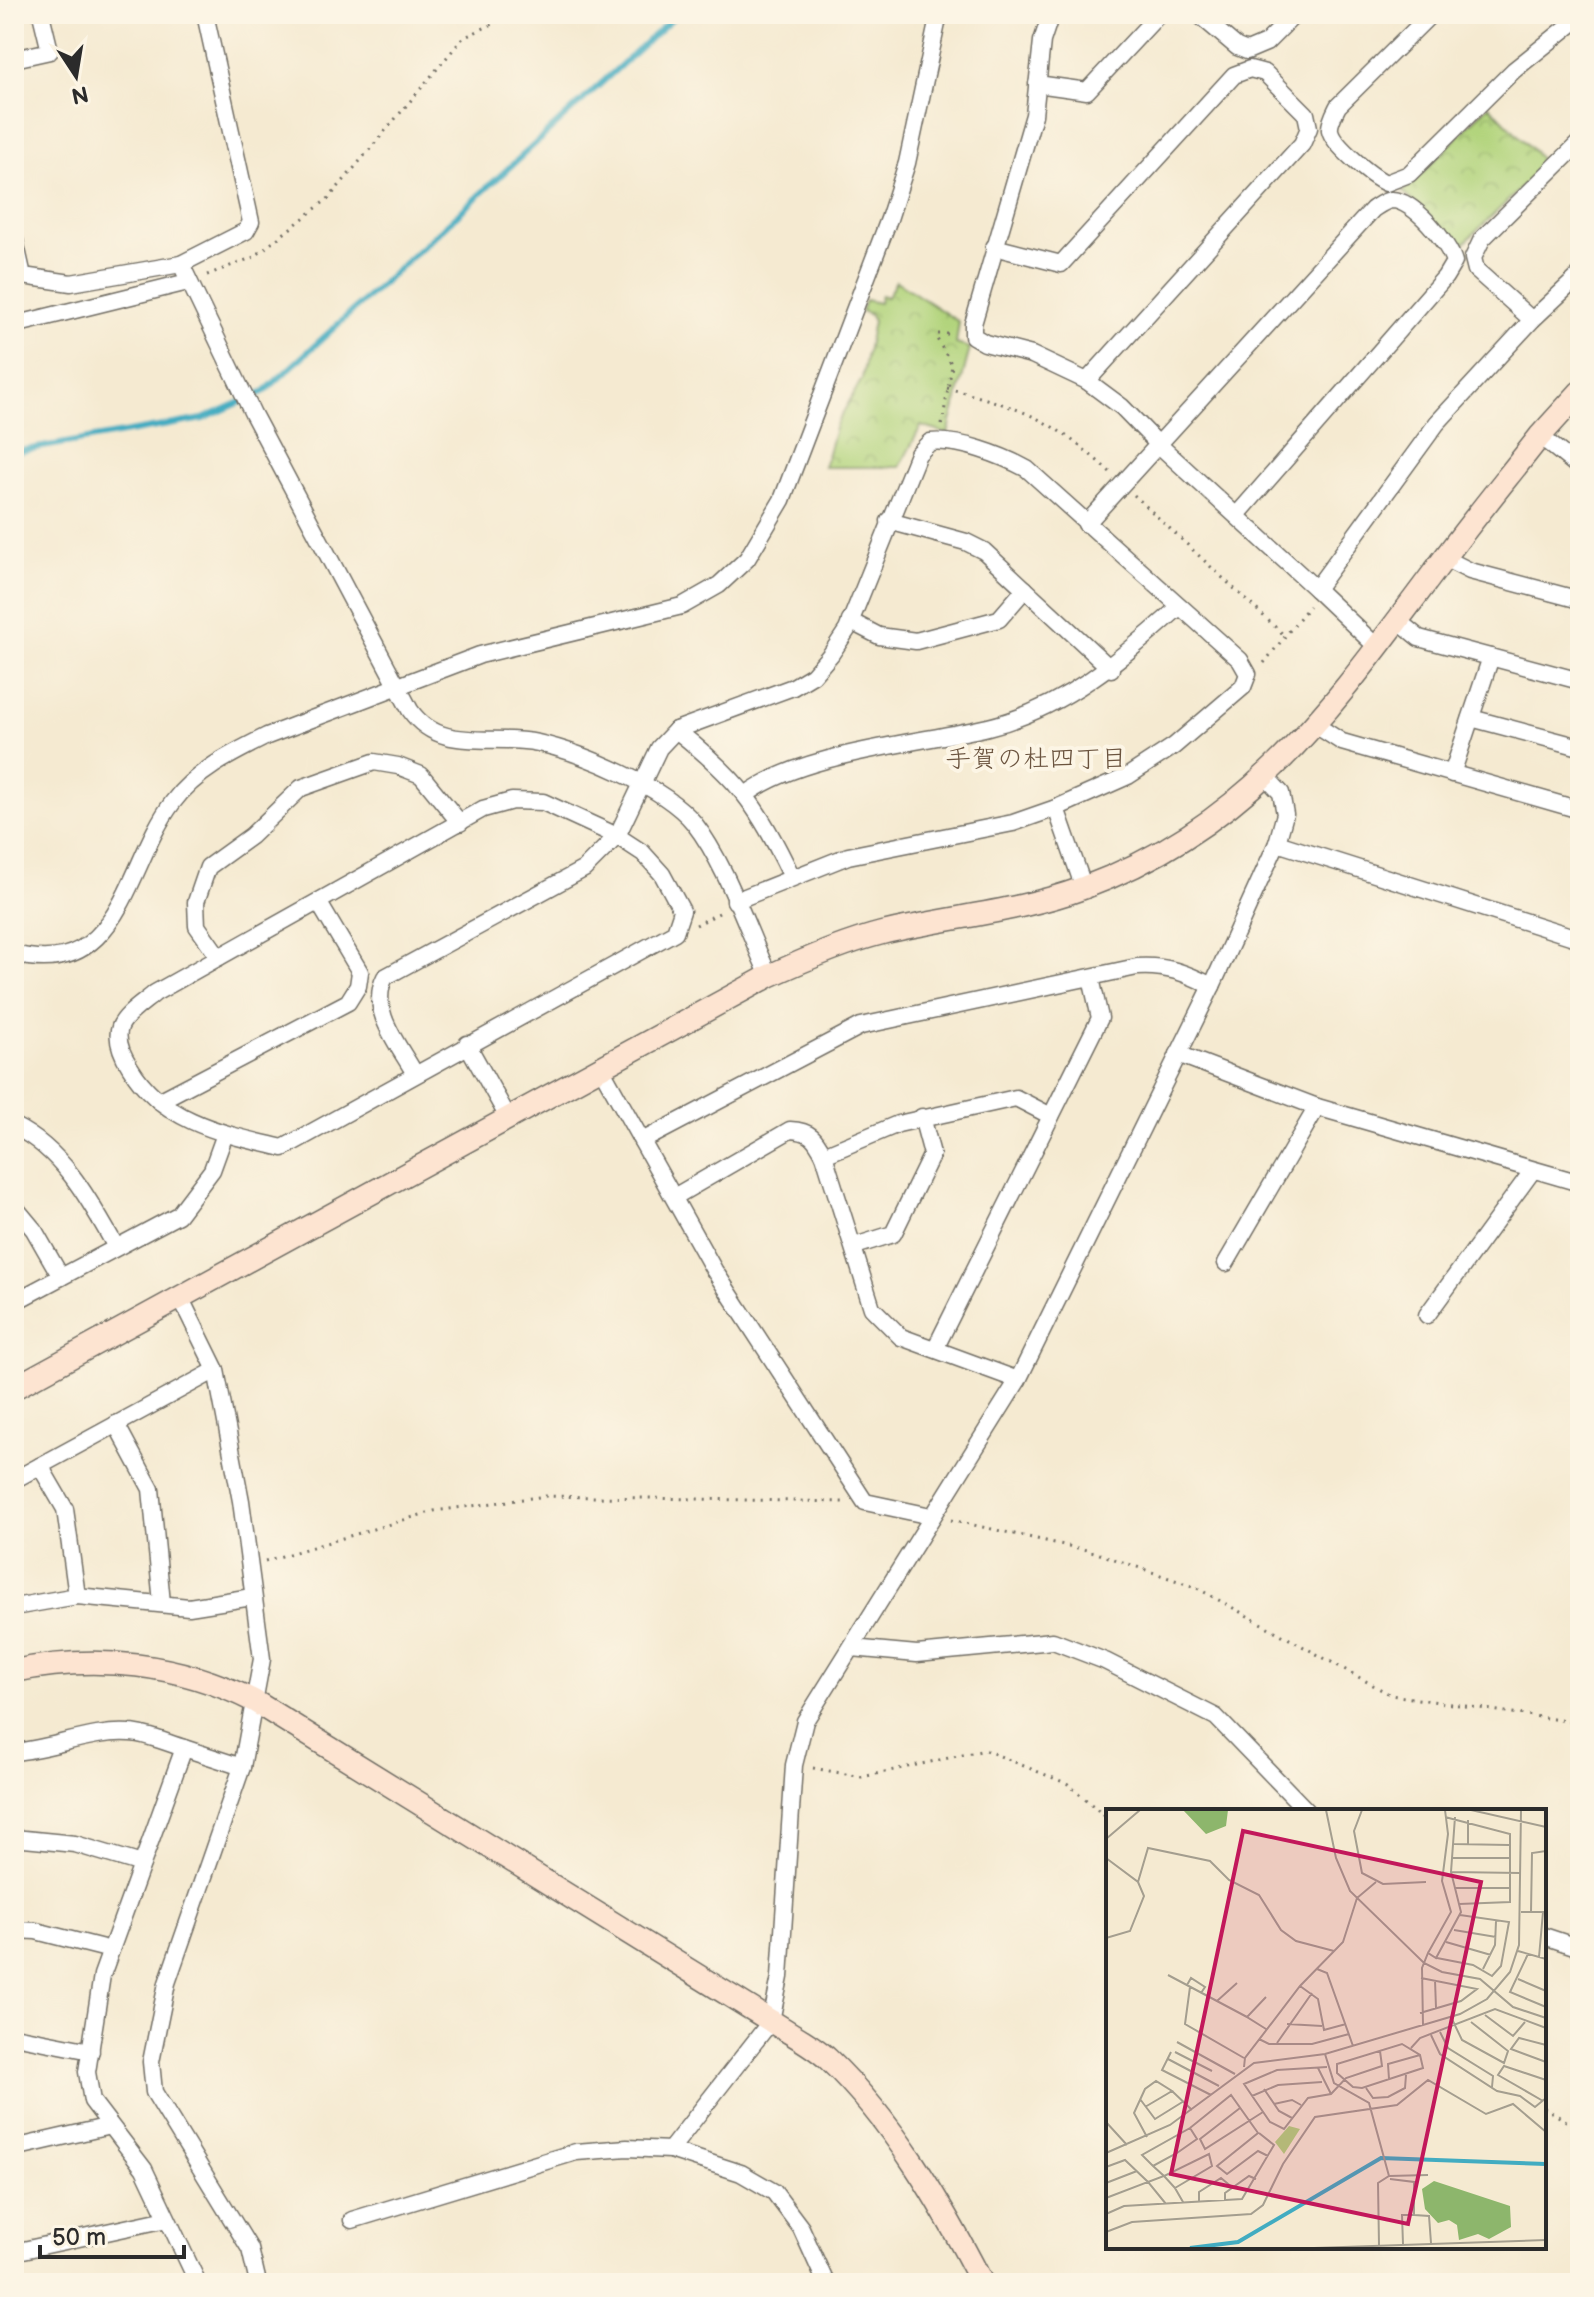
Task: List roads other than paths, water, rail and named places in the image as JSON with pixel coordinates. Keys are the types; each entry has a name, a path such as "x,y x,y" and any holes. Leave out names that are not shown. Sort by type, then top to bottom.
{"street":[{"path":"14,59 50,51 41,14"},
{"path":"14,236 23,276 49,281 90,282 181,264 246,231 251,222 205,14"},
{"path":"14,954 48,958 72,953 92,942 108,926 125,899 163,816 189,783 209,768 267,736 480,655 660,614 709,591 747,559 782,500 889,219 907,163 939,14"},
{"path":"1051,14 1042,41 1034,115 994,247 973,324 973,336 985,343 1032,355 1087,381 1122,407 1377,647"},
{"path":"1037,84 1087,91 1159,14"},
{"path":"1198,14 1237,47 1247,51 1266,43 1295,14"},
{"path":"1431,14 1338,106 1330,125 1335,140 1375,178 1386,183 1409,174 1514,70 1580,17"},
{"path":"994,247 1061,264 1234,75 1250,69 1265,73 1306,114 1309,128 1302,144 1087,381"},
{"path":"1532,320 1476,270 1473,258 1482,239 1580,142"},
{"path":"1086,524 1373,209 1392,200 1407,204 1450,247 1454,262 1445,277 1237,515"},
{"path":"181,264 253,414 396,685 421,726 435,734 462,740 536,743 572,753 643,785 693,822 735,901 769,976"},
{"path":"1316,589 1437,423 1532,320 1580,275"},
{"path":"14,325 188,282"},
{"path":"14,1388 769,976 833,948 880,933 1037,902 1084,888 1180,840 1267,778 1317,726 1540,436 1580,392"},
{"path":"1540,436 1580,468"},
{"path":"415,1074 379,1009 377,992 385,977 584,869 617,836 659,748 676,730 768,699 813,675 850,621 918,454 930,442 942,440 1009,459 1027,469 1178,608 1240,660 1248,674 1243,687 1174,746 1128,776 1056,808 1013,823 848,856 735,901"},
{"path":"889,521 966,542 984,551 1111,669"},
{"path":"1444,558 1470,571 1580,600"},
{"path":"850,621 879,636 916,641 999,619 1025,589"},
{"path":"747,794 761,783 862,752 990,727 1014,718 1111,669 1178,608"},
{"path":"1398,621 1419,638 1580,681"},
{"path":"1452,774 1491,657"},
{"path":"1471,718 1580,747"},
{"path":"1317,726 1342,742 1580,810"},
{"path":"676,730 717,762 747,794 771,832 792,877"},
{"path":"219,957 197,926 196,902 208,867 251,836 301,788 374,762 398,766 421,775 460,823"},
{"path":"670,2150 771,2021 780,1977 794,1765 805,1721 1018,1380 1212,986 1277,843 1285,803 1267,778"},
{"path":"512,801 543,802 617,836 643,853 662,874 682,911 681,921 675,932 283,1148 225,1134 177,1115 136,1077 121,1052 118,1032 121,1023 155,993 460,823 483,809 512,801"},
{"path":"1056,808 1084,888"},
{"path":"1277,843 1580,939"},
{"path":"159,1101 348,1002 358,986 360,972 319,903"},
{"path":"642,1141 861,1026 1157,965 1180,970 1212,986"},
{"path":"935,1349 1100,1018 1091,978"},
{"path":"467,1044 509,1119"},
{"path":"1178,1054 1317,1107 1580,1183"},
{"path":"601,1068 714,1270 865,1502 931,1516"},
{"path":"824,1155 922,1117 1016,1098 1051,1116"},
{"path":"1226,1263 1317,1107"},
{"path":"855,1246 893,1234 932,1154 922,1117"},
{"path":"14,1126 31,1134 72,1174 116,1247"},
{"path":"674,1197 790,1130 804,1130 814,1136 824,1155 872,1308 901,1337 1018,1380"},
{"path":"14,1302 178,1215 212,1170 225,1134"},
{"path":"1427,1315 1533,1170"},
{"path":"14,1206 34,1230 61,1277"},
{"path":"181,1299 216,1370 235,1458 262,1659 242,1767 167,1983 151,2062 154,2092 250,2249 258,2283"},
{"path":"14,1480 216,1370"},
{"path":"116,1424 151,1489 162,1603"},
{"path":"40,1466 65,1509 77,1596"},
{"path":"14,1607 77,1596 189,1607 252,1597"},
{"path":"852,1648 917,1654 1053,1641 1105,1661 1216,1717 1305,1809"},
{"path":"14,1671 80,1662 126,1663 223,1685 254,1701 771,2021 826,2057 873,2108 918,2172 982,2283"},
{"path":"14,1752 45,1750 115,1732 134,1733 242,1767"},
{"path":"184,1748 102,1975 87,2072 92,2101 144,2169 198,2283"},
{"path":"14,1838 75,1844 142,1864"},
{"path":"14,1930 36,1931 111,1950"},
{"path":"1546,1937 1580,1948"},
{"path":"14,2036 91,2051"},
{"path":"14,2148 110,2126"},
{"path":"352,2220 576,2152 627,2148 670,2150 741,2173 774,2192 801,2228 826,2283"},
{"path":"14,2252 167,2219"}],"waterway":[{"path":"14,452 203,419 265,391 677,14"}],"district":[{"name":"手賀の杜四丁目","path":"1036,759"}]}
